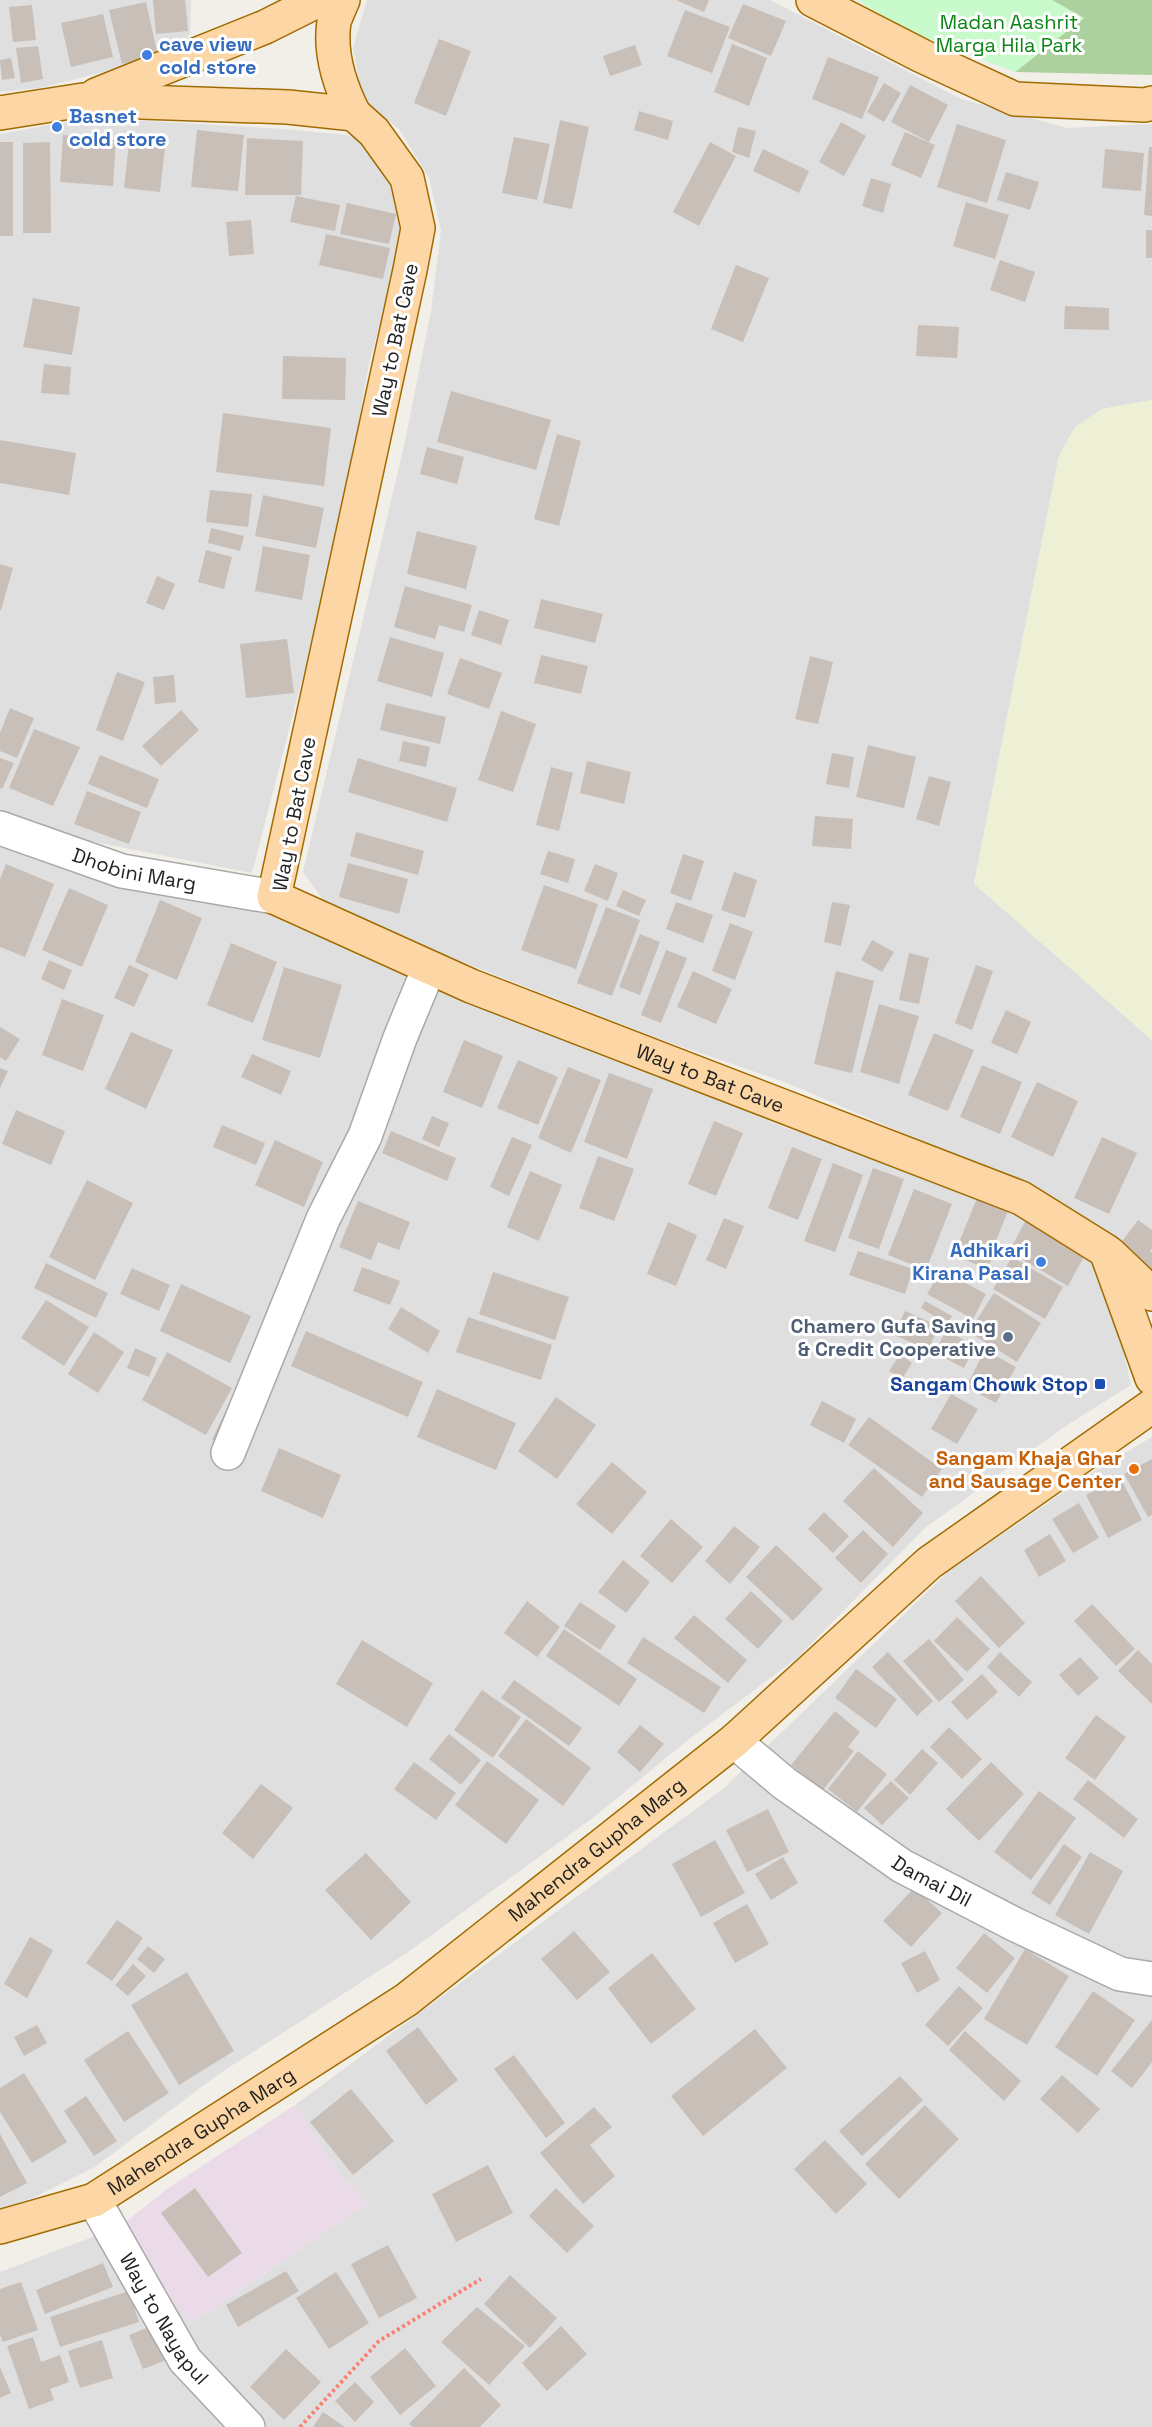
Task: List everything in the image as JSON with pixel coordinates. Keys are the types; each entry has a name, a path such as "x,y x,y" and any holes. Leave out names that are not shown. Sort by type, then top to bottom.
{"main road":[{"path":"83,100 265,27 319,0"},
{"name":"Way to Bat Cave","path":"343,0 334,22 334,55 340,88 354,114 374,132 406,177 418,228 273,897 429,968 535,1011 1021,1198 1106,1251 1152,1294"},
{"path":"813,0 922,56 1015,99 1145,105 1152,103"},
{"path":"0,113 83,100 288,107 354,114"},
{"path":"1106,1251 1152,1378"},
{"name":"Mahendra Gupha Marg","path":"0,2228 94,2200 406,2000 734,1741 929,1563 1152,1406"}],"street":[{"name":"Dhobini Marg","path":"0,828 122,871 273,897"},
{"path":"228,1453 323,1219 365,1136 400,1038 429,968"},
{"name":"Damai Dil","path":"734,1741 784,1783 902,1866 1016,1925 1120,1974 1152,1978"},
{"name":"Way to Nayapul","path":"94,2200 185,2360 248,2427"}],"path":[{"path":"300,2427 379,2341 481,2279"}],"shaded area":[{"path":"0,0 191,0 190,33 185,41 112,70 40,88 0,92"},
{"path":"367,0 770,0 961,99 1068,128 1152,124 1152,400 1102,409 1075,427 1059,456 974,883 1152,1040 1152,1283 1020,1183 787,1083 657,1038 437,952 323,900 303,872 404,446 431,311 441,230 429,178 399,129 363,101 353,48"},
{"path":"147,121 285,129 355,136 394,180 407,226 369,363 338,540 252,873 89,841 0,812 0,134 66,122"},
{"path":"0,846 81,874 262,912 389,969 500,1014 642,1066 783,1127 958,1184 1094,1250 1109,1286 1131,1385 1064,1427 925,1528 798,1657 688,1740 594,1817 408,1952 219,2074 95,2167 35,2197 0,2209"},
{"path":"1152,1437 1152,2427 0,2427 0,2272 119,2227 191,2324 369,2202 338,2172 295,2105 724,1788 948,1572 1094,1471"},
{"path":"295,2105 338,2172 369,2202 191,2324 119,2227 167,2189"}],"green space":[{"name":"Madan Aashrit Marga Hila Park","path":"857,0 1052,0 1084,18 1015,72 913,33"},
{"path":"1052,0 1152,0 1152,75 1015,72 1083,18"},
{"path":"1152,400 1152,1040 974,884 1059,456 1075,427 1102,409"}],"building":[{"path":"153,0 185,0 188,31 156,34"},
{"path":"676,0 709,0 704,12"},
{"path":"146,2 158,56 122,64 109,10"},
{"path":"743,4 786,21 771,56 728,38"},
{"path":"32,5 36,40 13,42 9,7"},
{"path":"685,10 730,27 712,73 667,56"},
{"path":"103,14 113,57 71,67 61,23"},
{"path":"439,39 471,51 446,116 414,103"},
{"path":"732,44 767,58 749,106 714,92"},
{"path":"635,45 642,65 610,76 603,56"},
{"path":"38,46 43,79 21,83 16,48"},
{"path":"828,57 879,77 862,119 812,99"},
{"path":"11,58 15,78 2,80 0,60"},
{"path":"884,83 901,93 884,122 867,112"},
{"path":"910,85 948,105 929,142 891,122"},
{"path":"639,111 673,121 668,140 634,130"},
{"path":"560,120 589,127 572,209 543,203"},
{"path":"841,122 866,136 844,176 819,162"},
{"path":"957,124 1006,140 987,203 937,187"},
{"path":"738,127 756,131 749,158 732,152"},
{"path":"197,130 244,135 238,191 191,187"},
{"path":"905,132 935,145 921,178 891,165"},
{"path":"63,135 116,140 113,186 60,182"},
{"path":"130,135 166,139 160,192 124,188"},
{"path":"514,137 550,144 537,200 502,193"},
{"path":"247,138 303,141 301,195 245,195"},
{"path":"0,142 13,142 13,236 0,236"},
{"path":"50,142 51,233 23,233 23,143"},
{"path":"710,142 736,156 699,226 673,212"},
{"path":"1149,147 1152,147 1152,216 1144,215"},
{"path":"763,149 809,171 799,193 753,171"},
{"path":"1105,149 1144,153 1141,191 1102,188"},
{"path":"1006,172 1039,182 1030,210 997,200"},
{"path":"871,178 891,184 883,213 862,206"},
{"path":"296,196 340,205 335,231 290,222"},
{"path":"966,202 1009,215 995,259 953,246"},
{"path":"347,203 396,214 389,244 340,234"},
{"path":"251,220 254,254 229,256 226,222"},
{"path":"1146,230 1152,230 1152,258 1146,258"},
{"path":"326,234 390,248 383,279 319,265"},
{"path":"1000,260 1035,272 1025,302 990,290"},
{"path":"736,265 769,278 743,342 711,329"},
{"path":"33,298 80,307 72,355 23,347"},
{"path":"1065,306 1109,308 1109,330 1064,329"},
{"path":"918,325 959,327 957,358 916,356"},
{"path":"283,356 346,358 345,400 282,399"},
{"path":"44,364 71,367 69,395 41,393"},
{"path":"451,391 551,420 536,470 437,442"},
{"path":"223,413 331,428 324,486 216,472"},
{"path":"557,434 581,441 559,526 534,519"},
{"path":"0,440 76,453 69,495 0,483"},
{"path":"427,447 464,457 457,484 420,474"},
{"path":"210,490 252,494 248,527 206,522"},
{"path":"263,495 324,508 316,548 255,536"},
{"path":"211,528 244,536 240,551 208,543"},
{"path":"417,531 477,546 466,589 407,574"},
{"path":"263,546 310,555 302,600 255,591"},
{"path":"206,550 232,557 224,589 198,582"},
{"path":"0,564 13,568 1,610 0,610"},
{"path":"157,576 175,584 164,610 146,603"},
{"path":"405,586 472,605 464,632 439,625 435,639 394,627"},
{"path":"541,599 603,614 595,643 534,628"},
{"path":"479,610 509,620 501,645 471,635"},
{"path":"390,637 444,653 432,697 377,681"},
{"path":"287,639 294,693 246,698 240,644"},
{"path":"541,655 588,666 581,694 534,683"},
{"path":"810,656 833,662 818,724 795,719"},
{"path":"460,658 502,673 489,709 447,694"},
{"path":"117,672 145,682 123,741 96,730"},
{"path":"174,675 176,702 155,704 153,677"},
{"path":"386,703 446,717 440,744 380,730"},
{"path":"10,708 34,718 17,758 0,751 0,733"},
{"path":"181,710 199,730 161,766 142,746"},
{"path":"501,711 536,724 513,792 478,780"},
{"path":"34,729 80,747 53,806 9,788"},
{"path":"403,741 430,747 426,767 399,761"},
{"path":"868,745 916,757 904,808 856,797"},
{"path":"832,753 854,757 849,788 826,784"},
{"path":"100,755 159,779 147,808 88,784"},
{"path":"0,758 14,763 2,789 0,788"},
{"path":"358,758 457,788 447,822 348,792"},
{"path":"587,761 631,772 624,804 580,793"},
{"path":"551,767 573,773 559,831 536,825"},
{"path":"929,776 951,782 939,826 916,819"},
{"path":"87,791 141,812 129,844 74,824"},
{"path":"815,816 853,819 851,849 812,846"},
{"path":"356,832 424,851 418,875 350,856"},
{"path":"548,851 575,859 568,883 540,874"},
{"path":"683,854 704,861 691,901 670,893"},
{"path":"348,863 408,879 399,914 339,897"},
{"path":"6,864 54,884 25,957 0,947 0,879"},
{"path":"595,864 618,873 608,901 584,891"},
{"path":"734,872 757,880 745,918 721,910"},
{"path":"544,885 598,904 576,969 521,950"},
{"path":"69,888 108,905 82,967 42,950"},
{"path":"623,890 646,900 639,916 616,906"},
{"path":"160,900 202,918 177,980 135,962"},
{"path":"676,902 713,915 703,943 666,929"},
{"path":"832,902 850,905 841,946 824,942"},
{"path":"606,907 640,920 612,996 577,983"},
{"path":"730,923 753,932 735,980 712,971"},
{"path":"640,934 660,942 640,995 619,987"},
{"path":"872,940 894,952 882,972 861,960"},
{"path":"231,943 277,962 253,1023 207,1005"},
{"path":"666,950 687,958 661,1023 641,1015"},
{"path":"909,953 929,958 919,1004 899,1000"},
{"path":"49,960 72,970 64,990 41,979"},
{"path":"129,965 149,974 134,1007 114,998"},
{"path":"976,965 993,971 972,1030 955,1023"},
{"path":"284,967 342,985 320,1058 262,1040"},
{"path":"693,971 732,989 716,1024 677,1007"},
{"path":"836,971 874,981 852,1073 814,1064"},
{"path":"62,999 104,1015 83,1071 42,1055"},
{"path":"879,1004 919,1016 899,1084 860,1072"},
{"path":"1006,1010 1031,1022 1017,1054 991,1043"},
{"path":"0,1027 20,1039 6,1061 0,1057"},
{"path":"131,1032 173,1050 146,1109 105,1089"},
{"path":"934,1033 974,1050 948,1111 908,1095"},
{"path":"464,1040 503,1056 482,1108 443,1092"},
{"path":"252,1054 291,1071 281,1095 241,1077"},
{"path":"518,1060 558,1077 538,1125 497,1108"},
{"path":"982,1065 1022,1082 1000,1134 960,1117"},
{"path":"568,1067 601,1080 571,1153 538,1138"},
{"path":"0,1068 8,1071 0,1088"},
{"path":"609,1073 653,1089 627,1159 584,1142"},
{"path":"1037,1082 1078,1101 1053,1157 1011,1137"},
{"path":"16,1110 65,1131 51,1165 2,1144"},
{"path":"432,1116 449,1123 439,1147 422,1139"},
{"path":"714,1121 743,1133 716,1196 688,1184"},
{"path":"222,1125 265,1143 256,1165 213,1147"},
{"path":"391,1131 456,1158 447,1181 382,1153"},
{"path":"512,1137 532,1145 509,1196 490,1187"},
{"path":"1102,1137 1137,1153 1109,1214 1074,1198"},
{"path":"275,1140 323,1162 304,1207 255,1185"},
{"path":"792,1147 822,1159 798,1220 768,1208"},
{"path":"598,1156 634,1169 614,1221 579,1208"},
{"path":"833,1163 863,1175 835,1252 804,1241"},
{"path":"873,1168 904,1179 879,1249 848,1238"},
{"path":"530,1171 562,1185 539,1241 507,1227"},
{"path":"87,1180 133,1203 95,1280 49,1257"},
{"path":"914,1189 952,1204 926,1270 888,1255"},
{"path":"977,1198 1008,1211 987,1269 954,1255"},
{"path":"358,1201 410,1222 399,1250 378,1242 371,1260 339,1247"},
{"path":"724,1218 744,1226 726,1269 706,1260"},
{"path":"1027,1218 1087,1251 1068,1286 1009,1252"},
{"path":"1138,1220 1152,1230 1150,1251 1152,1253 1152,1277 1115,1251"},
{"path":"668,1222 697,1235 676,1286 647,1274"},
{"path":"858,1251 913,1269 905,1294 849,1275"},
{"path":"1012,1257 1063,1287 1045,1319 993,1289"},
{"path":"46,1263 108,1293 96,1318 34,1288"},
{"path":"362,1267 400,1281 390,1305 353,1291"},
{"path":"132,1268 170,1285 159,1311 120,1294"},
{"path":"941,1270 986,1294 973,1319 927,1294"},
{"path":"493,1272 569,1297 555,1340 479,1314"},
{"path":"181,1284 251,1316 230,1363 160,1331"},
{"path":"994,1293 1041,1323 1017,1362 969,1332"},
{"path":"46,1300 89,1327 64,1366 21,1338"},
{"path":"925,1301 952,1316 947,1324 921,1308"},
{"path":"401,1307 440,1331 428,1353 388,1329"},
{"path":"905,1311 939,1326 928,1350 894,1335"},
{"path":"468,1317 552,1345 541,1380 456,1352"},
{"path":"946,1330 975,1346 964,1368 935,1353"},
{"path":"306,1331 423,1382 408,1417 291,1366"},
{"path":"94,1332 124,1352 98,1393 68,1374"},
{"path":"135,1348 157,1358 149,1377 127,1368"},
{"path":"985,1350 1016,1367 996,1403 966,1387"},
{"path":"167,1352 232,1388 206,1435 142,1400"},
{"path":"900,1354 912,1363 902,1379 889,1371"},
{"path":"437,1389 516,1423 496,1470 417,1437"},
{"path":"951,1394 978,1409 957,1444 931,1429"},
{"path":"556,1397 596,1425 557,1479 518,1451"},
{"path":"822,1401 856,1419 844,1443 810,1425"},
{"path":"225,1412 239,1419 227,1446 212,1440"},
{"path":"869,1417 942,1469 922,1497 848,1445"},
{"path":"279,1448 341,1475 323,1518 261,1491"},
{"path":"1152,1459 1152,1515 1148,1517 1124,1474"},
{"path":"612,1462 647,1492 612,1534 576,1504"},
{"path":"874,1468 923,1513 893,1547 843,1501"},
{"path":"1120,1477 1142,1520 1108,1538 1086,1495"},
{"path":"1079,1503 1099,1538 1073,1553 1052,1519"},
{"path":"824,1512 849,1536 833,1553 808,1529"},
{"path":"671,1519 703,1547 672,1583 640,1556"},
{"path":"734,1526 760,1547 730,1584 705,1561"},
{"path":"863,1530 888,1554 861,1583 835,1558"},
{"path":"1050,1534 1066,1561 1039,1577 1024,1550"},
{"path":"776,1545 823,1589 793,1621 746,1577"},
{"path":"623,1560 650,1582 626,1613 598,1592"},
{"path":"981,1576 1025,1623 999,1648 955,1601"},
{"path":"751,1591 783,1621 758,1649 725,1619"},
{"path":"527,1601 560,1627 537,1657 504,1633"},
{"path":"580,1602 616,1626 600,1650 564,1626"},
{"path":"1092,1604 1135,1649 1116,1666 1074,1621"},
{"path":"694,1615 747,1660 728,1683 674,1638"},
{"path":"957,1617 990,1649 967,1672 934,1641"},
{"path":"564,1629 637,1679 619,1706 546,1656"},
{"path":"643,1637 721,1687 704,1713 627,1663"},
{"path":"929,1639 964,1680 939,1702 903,1661"},
{"path":"362,1640 433,1683 407,1727 336,1684"},
{"path":"1138,1650 1152,1664 1152,1704 1118,1671"},
{"path":"888,1652 933,1701 917,1716 872,1667"},
{"path":"1000,1652 1032,1682 1019,1697 987,1667"},
{"path":"1080,1657 1099,1678 1078,1696 1059,1675"},
{"path":"856,1669 897,1699 876,1728 835,1698"},
{"path":"982,1674 998,1692 967,1720 951,1702"},
{"path":"514,1680 582,1728 569,1746 501,1698"},
{"path":"482,1690 521,1717 493,1758 454,1730"},
{"path":"835,1711 860,1732 848,1747 854,1751 823,1790 791,1765"},
{"path":"1096,1715 1126,1737 1095,1780 1065,1758"},
{"path":"526,1719 591,1768 563,1806 498,1756"},
{"path":"640,1725 664,1744 640,1772 617,1752"},
{"path":"949,1727 982,1759 962,1779 930,1747"},
{"path":"449,1734 481,1760 461,1785 429,1759"},
{"path":"922,1749 938,1763 910,1795 894,1780"},
{"path":"858,1751 887,1774 857,1812 828,1789"},
{"path":"487,1761 539,1800 506,1844 455,1805"},
{"path":"414,1762 456,1793 436,1820 394,1789"},
{"path":"991,1762 1024,1794 979,1841 946,1809"},
{"path":"1088,1780 1138,1819 1124,1838 1073,1799"},
{"path":"891,1781 909,1798 882,1825 864,1808"},
{"path":"261,1784 293,1808 253,1859 222,1833"},
{"path":"1039,1791 1076,1818 1031,1880 994,1852"},
{"path":"768,1809 789,1852 747,1872 726,1830"},
{"path":"715,1840 745,1893 701,1917 672,1864"},
{"path":"1064,1844 1082,1857 1050,1905 1031,1893"},
{"path":"1090,1852 1123,1871 1089,1934 1055,1915"},
{"path":"366,1853 411,1902 371,1940 325,1890"},
{"path":"783,1857 798,1883 771,1900 755,1874"},
{"path":"914,1888 942,1913 911,1947 883,1921"},
{"path":"747,1904 769,1944 735,1963 713,1923"},
{"path":"117,1920 143,1938 112,1981 86,1963"},
{"path":"574,1931 610,1972 577,2000 541,1959"},
{"path":"984,1933 1015,1958 987,1993 956,1968"},
{"path":"30,1937 53,1950 27,1998 4,1984"},
{"path":"148,1946 165,1959 154,1973 137,1959"},
{"path":"1025,1949 1069,1976 1027,2045 984,2019"},
{"path":"925,1951 940,1980 917,1993 901,1963"},
{"path":"652,1953 696,2009 651,2044 608,1988"},
{"path":"133,1964 146,1976 128,1996 115,1985"},
{"path":"187,1972 234,2051 179,2085 131,2005"},
{"path":"959,1986 983,2008 948,2046 925,2025"},
{"path":"1093,1991 1135,2020 1097,2076 1055,2047"},
{"path":"1152,2020 1152,2062 1132,2088 1111,2071"},
{"path":"37,2025 47,2043 24,2056 14,2037"},
{"path":"418,2027 458,2080 426,2105 386,2051"},
{"path":"755,2029 787,2068 703,2136 671,2096"},
{"path":"128,2031 169,2093 124,2122 84,2060"},
{"path":"965,2031 1021,2081 1004,2101 949,2050"},
{"path":"514,2055 565,2123 546,2138 494,2069"},
{"path":"24,2073 67,2142 32,2163 0,2112 0,2088"},
{"path":"1062,2075 1100,2109 1078,2133 1040,2099"},
{"path":"900,2076 923,2100 862,2156 839,2131"},
{"path":"351,2089 394,2141 353,2175 310,2122"},
{"path":"86,2096 117,2141 94,2156 64,2111"},
{"path":"925,2105 959,2139 899,2199 865,2164"},
{"path":"594,2107 612,2127 590,2145 615,2176 583,2204 540,2153"},
{"path":"0,2134 27,2183 0,2197"},
{"path":"825,2140 867,2184 836,2214 794,2169"},
{"path":"488,2165 513,2213 456,2242 432,2194"},
{"path":"195,2188 242,2253 208,2277 161,2213"},
{"path":"556,2188 594,2226 567,2253 529,2216"},
{"path":"388,2245 417,2298 379,2318 351,2264"},
{"path":"103,2263 113,2287 45,2314 36,2290"},
{"path":"286,2271 299,2291 238,2327 226,2305"},
{"path":"336,2272 369,2323 329,2349 296,2298"},
{"path":"510,2275 557,2318 530,2348 484,2304"},
{"path":"21,2282 38,2330 3,2342 0,2335 0,2289"},
{"path":"129,2291 139,2322 60,2347 50,2317"},
{"path":"477,2307 525,2346 489,2385 441,2342"},
{"path":"155,2325 169,2359 143,2369 129,2335"},
{"path":"561,2326 587,2354 547,2391 522,2363"},
{"path":"33,2337 41,2362 60,2355 69,2382 50,2389 54,2400 29,2409 7,2346"},
{"path":"102,2340 113,2378 80,2388 68,2351"},
{"path":"405,2348 436,2386 400,2415 370,2377"},
{"path":"286,2349 321,2382 284,2420 250,2387"},
{"path":"0,2367 11,2393 0,2398"},
{"path":"464,2368 501,2405 480,2427 413,2427 409,2424"},
{"path":"355,2382 374,2402 355,2422 335,2401"},
{"path":"323,2412 345,2427 313,2427"}],"place":[{"name":"cave view cold store","path":"147,55"},
{"name":"Basnet cold store","path":"57,127"},
{"name":"Adhikari Kirana Pasal","path":"1041,1262"},
{"name":"Chamero Gufa Saving & Credit Cooperative","path":"1008,1337"},
{"name":"Sangam Chowk Stop","path":"1100,1384"},
{"name":"Sangam Khaja Ghar and Sausage Center","path":"1134,1469"}]}
